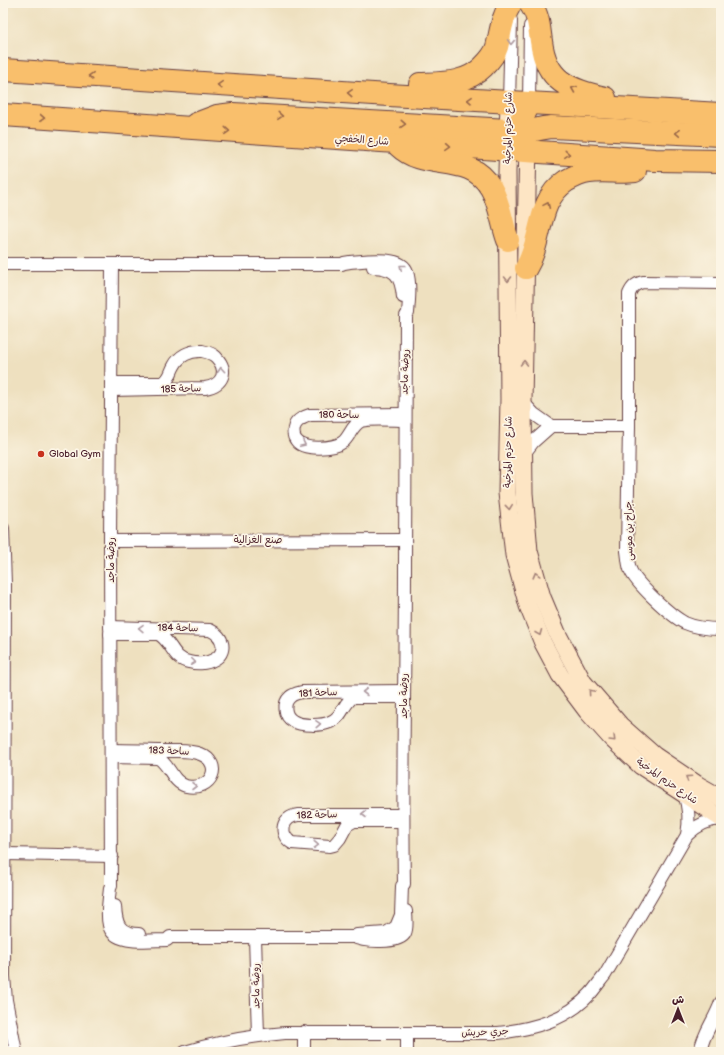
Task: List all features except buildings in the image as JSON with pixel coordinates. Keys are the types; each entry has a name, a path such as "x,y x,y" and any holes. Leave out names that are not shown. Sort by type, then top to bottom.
{"highway":[{"path":"389,95 407,86 458,82 477,73 493,56 502,21 521,4 538,17 544,57 553,74 568,86 576,90 611,100 623,109"},
{"path":"3,70 389,95 721,114"},
{"path":"518,141 514,128 522,121 519,102"},
{"path":"188,128 210,118 233,114 518,141 551,127 721,135"},
{"name":"شارع الخفجي","path":"6,116 395,142 518,141 655,160 721,161"},
{"path":"395,142 400,148 413,156 467,167 484,178 496,196 502,224 508,240"},
{"path":"526,268 535,250 545,207 557,187 580,174 589,172 637,170 655,160"}],"street":[{"name":"شارع حزم المرخية","path":"519,102 521,4"},
{"name":"شارع حزم المرخية","path":"519,102 521,4"},
{"name":"شارع حزم المرخية","path":"518,141 508,240 509,399 507,493 514,556 528,606 543,642 560,675 587,711 612,739 641,766 721,818"},
{"name":"شارع حزم المرخية","path":"518,141 526,268 523,402 524,493 530,551 542,597 558,635 583,682 620,724 655,756 698,785 721,798"},
{"name":"روضة ماجد","path":"3,264 112,264 342,264 346,266 381,268 392,271 399,279 401,284 404,313 406,316 404,417 404,884 402,886 401,915 396,927 390,932 357,935 354,937 170,937 167,934 135,934 123,930 118,925 115,918 114,888 112,886 110,631 112,264"},
{"name":"جراح بن موسى","path":"721,283 643,282 636,284 632,288 629,300 627,551 630,570 642,585 675,617 694,626 721,628"},
{"name":"ساحة 185","path":"198,351 207,352 215,356 221,363 223,370 220,381 216,385 205,388 181,389 111,387 162,383 168,379 176,363 184,354 198,351"},
{"path":"172,371 175,382 181,389"},
{"path":"523,402 534,414 551,426 629,426"},
{"name":"ساحة 180","path":"310,415 404,417 365,420 357,424 341,443 336,446 320,448 303,446 295,439 293,432 297,421 310,415"},
{"path":"336,415 350,432"},
{"path":"523,456 533,442 551,426"},
{"path":"3,528 4,769 6,854 4,976 7,1007 16,1052"},
{"name":"صنع الغزالية","path":"110,541 405,540"},
{"path":"171,647 178,628"},
{"name":"ساحة 184","path":"202,628 217,633 221,638 222,647 220,654 214,660 197,664 181,660 176,656 162,636 158,634 110,631 202,628"},
{"name":"ساحة 181","path":"302,692 404,694 353,697 349,700 339,716 334,720 315,725 293,722 286,712 285,706 291,696 302,692"},
{"path":"329,692 338,698 344,707"},
{"path":"170,772 173,760 180,751"},
{"name":"ساحة 183","path":"180,751 200,754 211,762 213,769 212,777 208,783 200,786 186,786 175,779 164,762 158,758 112,753 180,751"},
{"name":"جري حريش","path":"684,794 689,814 687,834"},
{"path":"331,814 339,821 344,830"},
{"name":"ساحة 182","path":"331,814 403,818 354,820 350,822 344,830 338,842 330,846 292,843 285,836 283,831 285,822 293,816 331,814"},
{"name":"جري حريش","path":"185,1052 218,1043 258,1035 304,1032 498,1033 522,1030 545,1024 572,1009 591,993 604,975 687,834 702,823 712,819 721,818"},
{"path":"6,854 112,856"},
{"name":"روضة ماجد","path":"255,936 258,1035"},
{"path":"700,1052 706,1033 720,1008"},
{"path":"304,1032 304,1052"},
{"path":"407,1033 407,1052"}],"place":[{"name":"Global Gym","path":"41,454"}]}
